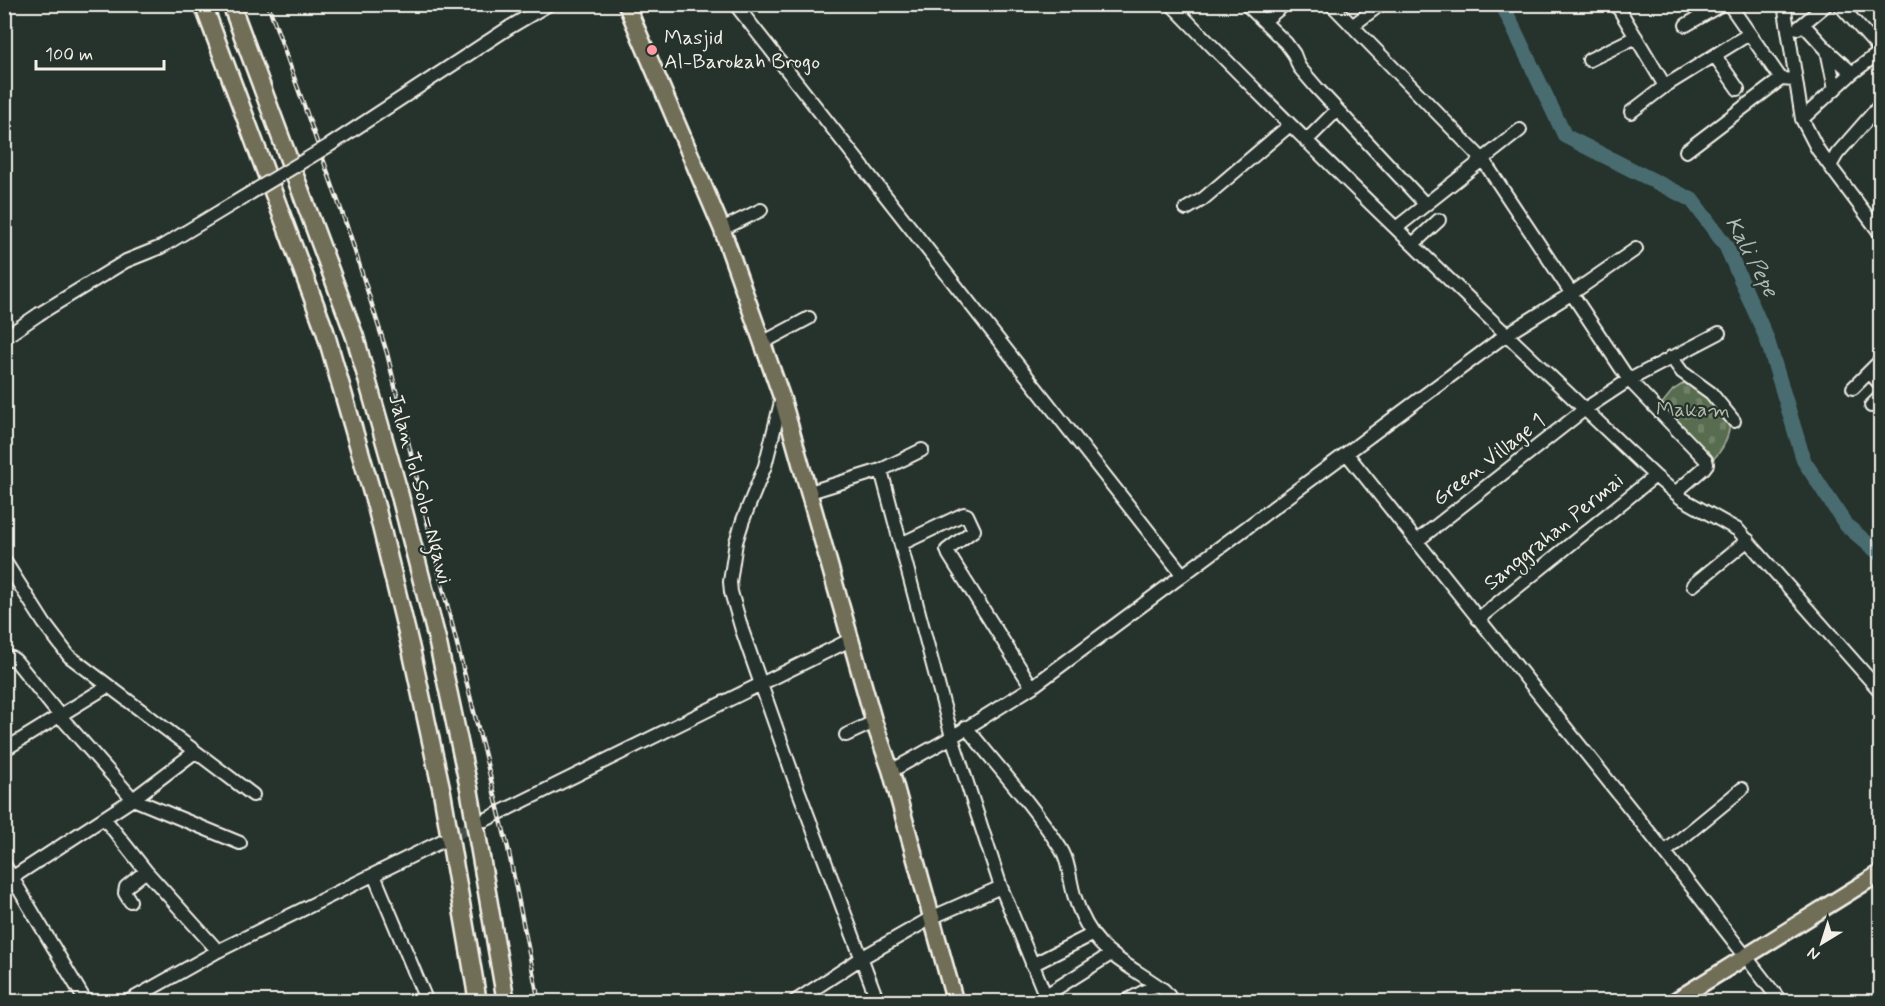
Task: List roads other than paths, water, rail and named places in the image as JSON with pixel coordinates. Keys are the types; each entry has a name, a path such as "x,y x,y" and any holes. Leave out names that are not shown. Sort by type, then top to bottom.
{"highway":[{"path":"203,4 325,331 377,510 411,649 437,770 477,1002"},
{"name":"Jalan Tol Solo–Ngawi","path":"231,4 355,337 399,492 437,639 466,776 506,1002"}],"main road":[{"path":"626,4 722,229 782,398 874,722 891,771 933,916 955,1002"},
{"path":"1673,1002 1881,873"}],"street":[{"path":"4,338 126,261 161,247 330,145 549,4"},
{"path":"735,4 1182,574"},
{"path":"1171,4 1306,141 1655,476 1698,509 1733,527 1748,540 1878,683"},
{"path":"1246,4 1292,50 1299,68 1425,204"},
{"path":"1264,21 1285,4"},
{"path":"1331,4 1483,160 1629,380 1706,460 1707,464 1704,468 1675,493"},
{"path":"1352,26 1381,4"},
{"path":"1616,4 1665,86"},
{"path":"1686,25 1722,4"},
{"path":"1729,4 1781,79"},
{"path":"1784,4 1790,34 1794,80 1802,119 1808,135 1881,233"},
{"path":"1790,34 1827,4"},
{"path":"1802,119 1852,73 1881,51 1839,4"},
{"path":"1803,24 1852,73"},
{"path":"1631,112 1665,86 1749,34"},
{"path":"1589,60 1636,37"},
{"path":"1827,50 1835,89"},
{"path":"1715,56 1738,89"},
{"path":"1686,151 1781,79 1794,80"},
{"path":"1830,166 1837,154 1881,105"},
{"path":"1306,141 1337,110"},
{"path":"1186,209 1203,199 1290,125"},
{"path":"1396,228 1520,130"},
{"path":"722,229 761,210"},
{"path":"1413,244 1439,220"},
{"path":"891,771 1032,687 1507,334 1571,294 1636,249"},
{"path":"762,343 809,318"},
{"name":"Green Village 1","path":"1417,541 1585,409 1629,380 1719,333"},
{"path":"1671,357 1682,372 1711,393 1734,422"},
{"path":"1853,388 1881,361"},
{"path":"1869,372 1881,384"},
{"path":"1871,406 1881,397"},
{"path":"782,398 765,466 736,542 730,582 742,630 796,784 878,1002"},
{"path":"810,492 881,470 922,450"},
{"path":"1347,454 1665,852 1781,1002"},
{"path":"881,470 951,737 1001,887 1047,998 1111,954"},
{"name":"Sanggrahan Permai","path":"1478,619 1655,476"},
{"path":"901,544 964,514 967,515 974,530 947,550 1032,687"},
{"path":"1694,585 1748,540"},
{"path":"4,560 44,623 69,656 253,795"},
{"path":"485,820 852,639"},
{"path":"4,660 12,658 16,661 60,716 133,798 240,843"},
{"path":"4,750 108,686"},
{"path":"846,735 874,722"},
{"path":"966,727 1059,844 1068,868 1075,898 1091,935 1111,954 1167,993 1169,1002"},
{"path":"9,880 104,818 195,752"},
{"path":"1665,852 1742,789"},
{"path":"104,818 146,871 218,951"},
{"path":"127,1002 218,951 441,841"},
{"path":"4,864 9,880 86,1002"},
{"path":"130,901 125,893 126,887 146,871"},
{"path":"374,875 427,1002"},
{"path":"794,1002 806,997 862,957 933,916 1001,887"},
{"path":"1032,965 1091,935"},
{"path":"1124,1002 1156,985"}],"waterway":[{"name":"Kali Pepe","path":"1502,4 1565,136 1692,200 1726,246 1767,339 1804,461 1846,525 1880,554"}],"tunnel":[{"path":"443,840 481,822"}],"railway":[{"path":"268,4 350,235 387,353 508,848 539,1002"}],"place":[{"name":"Masjid Al-Barokah Brogo","path":"652,50"}],"park label":[{"name":"Makam","path":"1693,410"}]}
